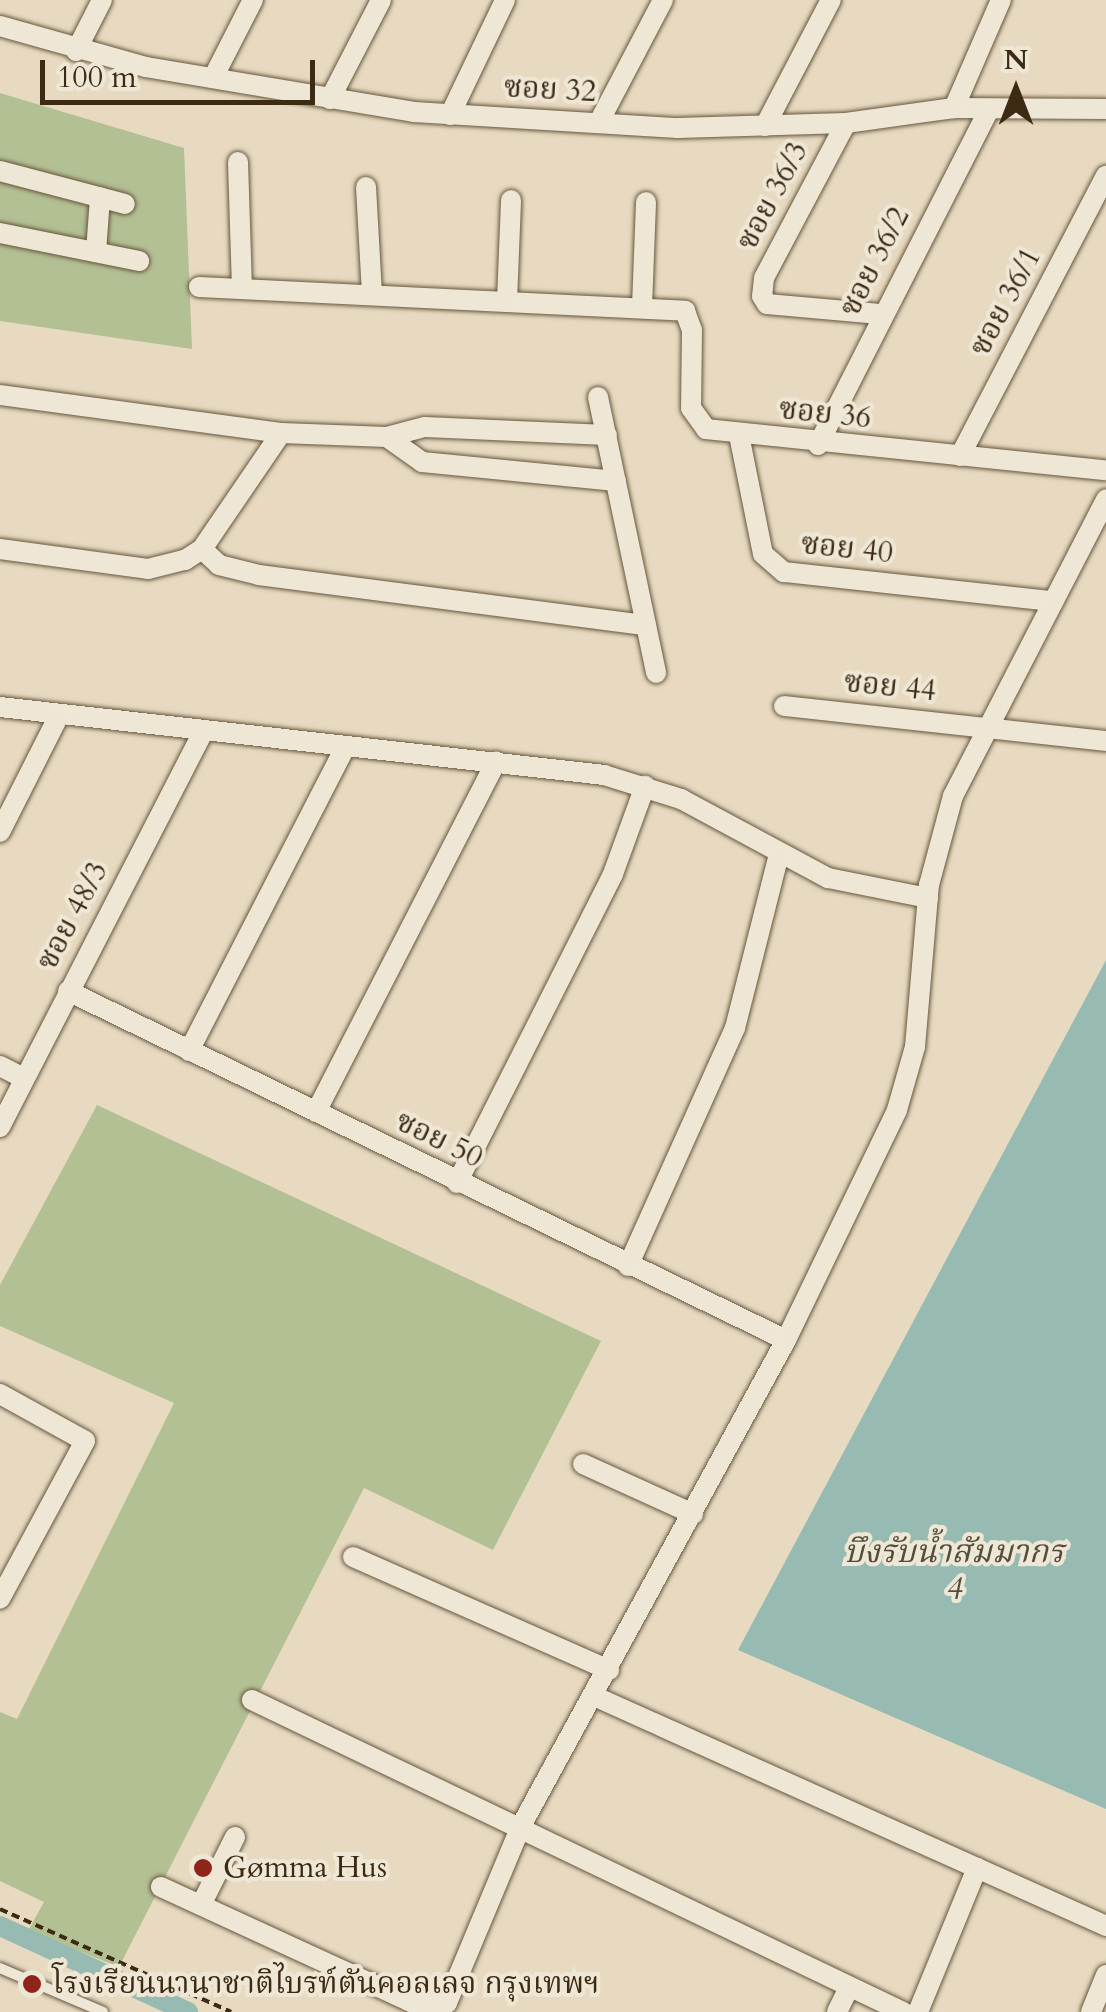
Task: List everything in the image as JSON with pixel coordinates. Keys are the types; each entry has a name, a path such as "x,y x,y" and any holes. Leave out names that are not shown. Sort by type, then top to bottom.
{"street":[{"path":"76,51 102,0"},
{"path":"213,78 253,0"},
{"path":"330,99 380,0"},
{"path":"450,115 505,0"},
{"path":"599,122 663,0"},
{"path":"765,126 831,0"},
{"path":"954,108 1001,0"},
{"name":"ซอย 32","path":"0,26 76,51 330,99 450,115 765,126 846,124 954,108 1106,109"},
{"name":"ซอย 36/2","path":"818,445 880,314 989,109"},
{"name":"ซอย 36/3","path":"846,124 764,278 762,296 766,304 880,314"},
{"path":"238,162 242,289"},
{"path":"0,171 125,204"},
{"name":"ซอย 36/1","path":"960,456 1106,176"},
{"path":"366,187 372,295"},
{"path":"96,252 100,197"},
{"path":"507,301 510,200"},
{"path":"642,307 646,202"},
{"path":"0,233 139,261"},
{"name":"ซอย 36","path":"199,287 684,310 696,421 739,435 818,445 1106,470"},
{"path":"0,394 280,432 386,437 425,427 606,435"},
{"path":"598,398 656,674"},
{"path":"0,550 148,569 202,549 280,432"},
{"name":"ซอย 40","path":"739,435 763,554 784,572 1053,600"},
{"path":"386,437 422,462 616,481"},
{"path":"161,1887 418,2005 440,2008 456,1991 521,1826 596,1696 786,1340 907,1083 928,898 952,796 1106,499"},
{"path":"1082,546 1106,548"},
{"path":"202,549 219,565 258,575 646,626"},
{"name":"ซอย 44","path":"784,706 1106,741"},
{"path":"0,708 202,734 496,762 645,786 779,854 854,886 928,898"},
{"path":"0,832 59,715"},
{"name":"ซอย 48/3","path":"0,1127 202,734"},
{"path":"190,1050 345,748"},
{"path":"316,1112 496,762"},
{"path":"456,1183 613,874 645,786"},
{"path":"628,1266 735,1028 779,854"},
{"name":"ซอย 50","path":"68,991 456,1183 786,1340"},
{"path":"0,1066 24,1078"},
{"path":"0,1394 80,1432 85,1441 0,1599"},
{"path":"583,1464 693,1514"},
{"path":"353,1557 609,1670"},
{"path":"596,1696 1106,1926"},
{"path":"252,1700 903,2012"},
{"path":"201,1906 234,1836"},
{"path":"918,2012 977,1868"},
{"path":"1090,2012 1106,1975"},
{"path":"837,2012 849,1987"}],"lane":[{"path":"0,1968 103,2012"}],"path":[{"path":"0,1909 231,2012"}],"green space":[{"path":"0,93 184,148 192,349 0,321"},
{"path":"97,1105 601,1341 493,1550 364,1488 119,1967 28,1931 44,1902 0,1881 0,1712 17,1719 174,1403 0,1326 0,1285"}],"water":[{"name":"บึงรับน้ำสัมมากร 4","path":"1106,960 1106,1809 738,1650"}],"waterway":[{"path":"0,1926 188,2012"}],"place":[{"name":"Gømma Hus","path":"203,1868"},
{"name":"โรงเรียนนานาชาติไบรท์ตันคอลเลจ กรุงเทพฯ","path":"32,1984"}]}
